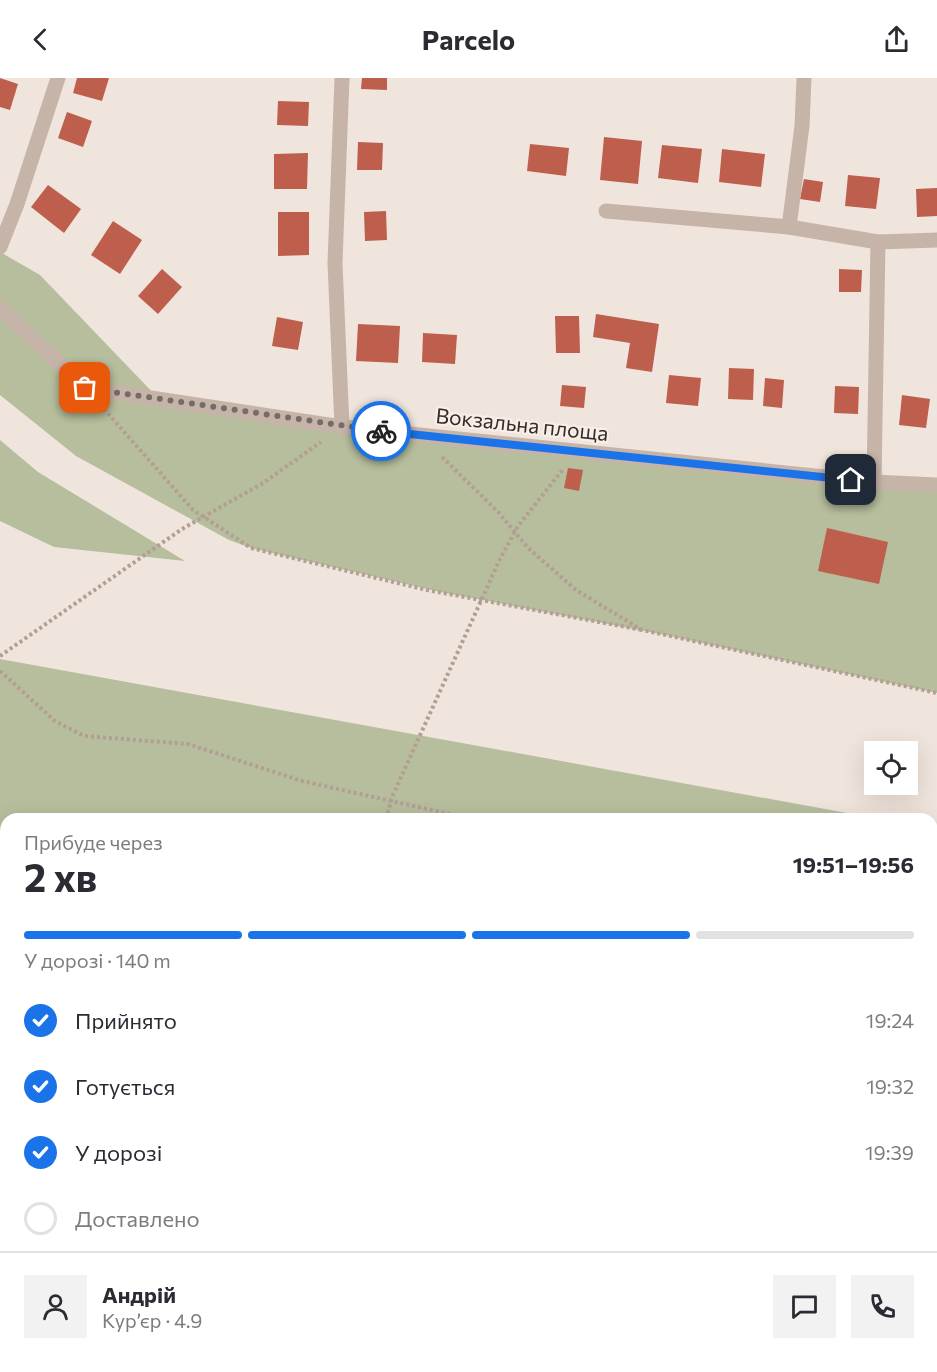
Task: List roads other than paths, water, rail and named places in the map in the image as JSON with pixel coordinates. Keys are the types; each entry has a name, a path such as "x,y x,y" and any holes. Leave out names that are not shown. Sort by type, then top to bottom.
{"street":[{"path":"0,247 17,204 58,78"},
{"path":"342,78 335,263 342,427"},
{"path":"789,227 802,126 804,78"},
{"path":"606,211 789,227 878,242 937,240"},
{"path":"874,482 878,242"},
{"name":"Вокзальна площа","path":"0,308 85,388 342,427 874,482 937,485"}]}
